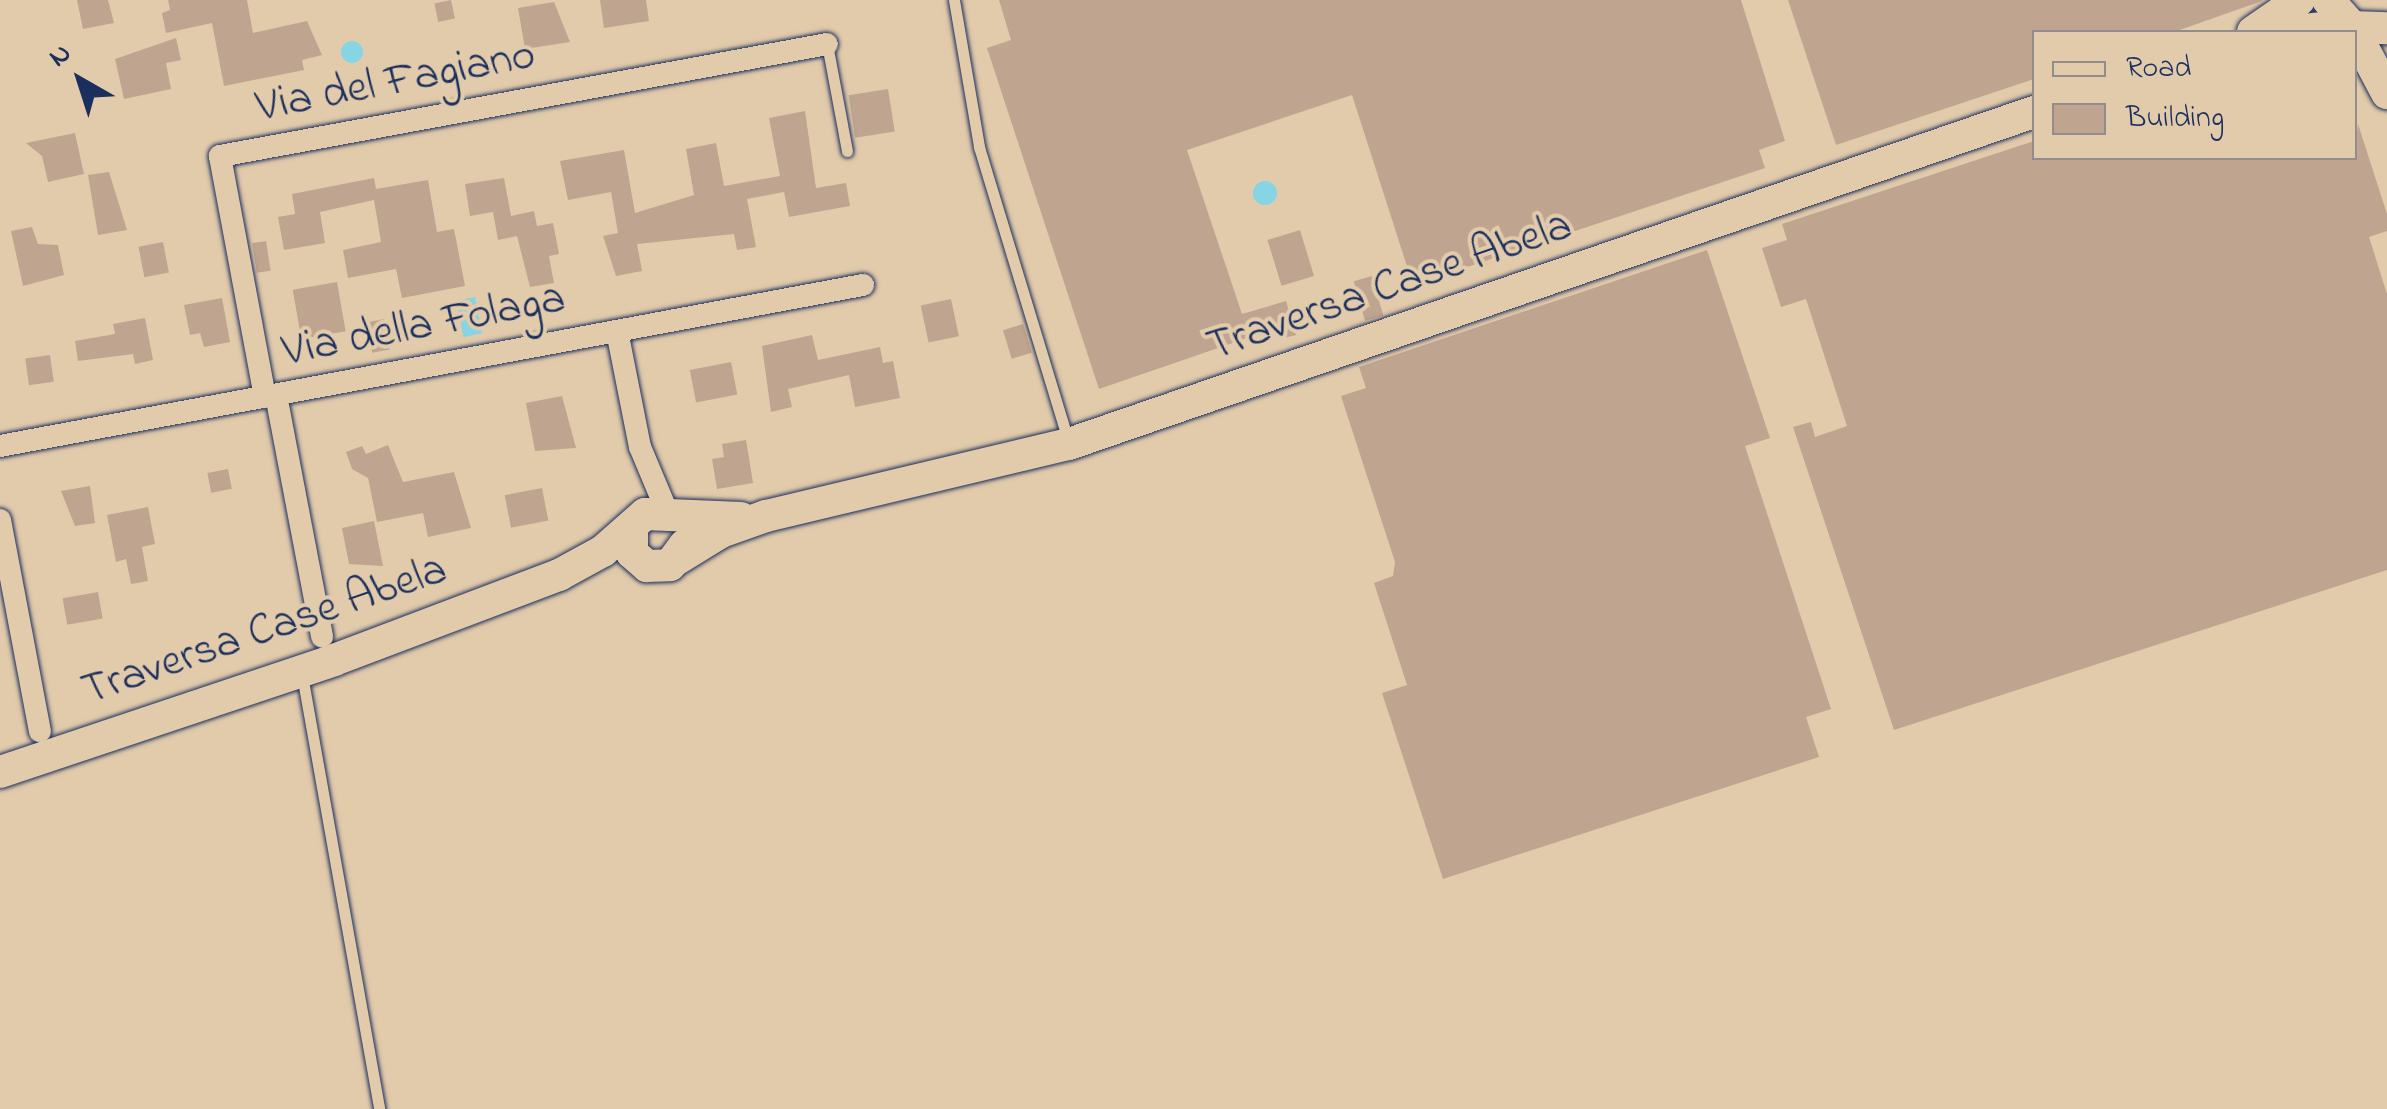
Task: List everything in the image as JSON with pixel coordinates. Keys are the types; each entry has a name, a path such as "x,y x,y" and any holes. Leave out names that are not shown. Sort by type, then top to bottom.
{"street":[{"path":"2256,30 2300,0"},
{"path":"2293,30 2343,17 2387,28"},
{"path":"2357,41 2387,93"},
{"name":"Via del Fagiano","path":"322,637 220,156 827,44"},
{"name":"Traversa Case Abela","path":"766,516 1069,444 2032,113"},
{"name":"Via della Folaga","path":"0,446 863,286"},
{"path":"617,332 640,447 685,539 661,564"},
{"path":"640,447 632,554 661,564"},
{"path":"559,575 651,512 766,516"},
{"path":"559,575 661,564 721,532 766,516"},
{"path":"0,520 40,732"},
{"name":"Traversa Case Abela","path":"0,772 301,670 559,575"}],"lane":[{"path":"954,0 979,147 1069,444"},
{"path":"827,44 846,151"},
{"path":"301,670 379,1109"}],"water":[{"path":"352,41 360,44 360,60 352,63 344,60 341,52 344,44"},
{"path":"1265,181 1277,193 1265,205 1253,193"},
{"path":"475,297 482,333 463,337 456,301"}],"building":[{"path":"77,0 108,0 114,23 83,29"},
{"path":"168,0 247,0 253,33 307,21 322,55 302,60 304,70 224,86 212,23 166,33 162,13 170,10"},
{"path":"451,0 455,19 438,22 434,4"},
{"path":"600,0 646,0 649,21 604,28"},
{"path":"999,0 1741,0 1785,141 1759,150 1765,168 1413,285 1352,95 1187,150 1242,314 1286,301 1296,335 1280,339 1276,328 1099,389 987,48 1011,40"},
{"path":"1788,0 2262,0 2180,30 2032,30 2032,80 1836,145"},
{"path":"554,2 570,42 525,49 518,8"},
{"path":"176,38 181,60 166,63 171,89 124,99 115,59"},
{"path":"888,89 895,131 855,138 848,95"},
{"path":"805,111 816,188 846,183 850,206 789,217 784,192 747,199 756,247 737,250 734,234 637,244 642,271 616,276 603,236 618,233 611,192 568,200 560,161 624,150 635,213 694,195 686,149 716,143 724,186 780,176 769,118"},
{"path":"2358,124 2387,214 2387,231 2369,237 2387,294 2387,570 1894,730 1793,427 1811,422 1815,437 1847,426 1806,299 1781,307 1762,248 1787,240 1782,224 2032,142 2032,160 2357,160"},
{"path":"75,133 84,174 48,182 42,156 26,143"},
{"path":"109,172 127,230 98,235 88,175"},
{"path":"374,178 376,189 428,180 437,232 454,229 465,286 402,298 396,269 348,278 343,250 381,242 374,200 320,212 325,243 284,250 278,217 295,214 292,194"},
{"path":"504,178 511,216 534,211 537,226 553,223 559,254 549,256 554,283 530,287 517,236 498,240 493,212 470,216 465,184"},
{"path":"32,227 38,244 58,245 64,275 23,286 11,231"},
{"path":"1300,230 1314,276 1282,286 1267,240"},
{"path":"266,241 271,271 257,273 252,243"},
{"path":"163,242 169,272 144,277 138,247"},
{"path":"1707,250 1770,438 1745,446 1831,709 1806,717 1819,757 1443,879 1382,693 1407,685 1374,583 1393,576 1395,562 1341,396 1366,388 1359,367"},
{"path":"1372,276 1383,315 1365,321 1354,281"},
{"path":"337,282 346,331 301,339 293,290"},
{"path":"222,298 230,342 204,347 200,333 190,335 184,305"},
{"path":"951,299 959,336 929,343 921,305"},
{"path":"145,318 153,360 135,364 133,354 78,361 75,341 115,334 113,324"},
{"path":"384,319 390,349 372,353 366,322"},
{"path":"1023,324 1032,353 1012,359 1003,330"},
{"path":"812,335 818,360 880,347 883,363 893,361 900,398 855,407 849,375 788,389 792,407 771,412 762,346"},
{"path":"50,355 54,382 29,385 25,358"},
{"path":"731,362 737,394 696,402 690,370"},
{"path":"562,396 576,448 535,451 526,403"},
{"path":"746,440 753,483 717,489 712,459 724,457 722,444"},
{"path":"388,445 403,482 454,472 471,528 428,537 423,513 377,522 368,478 352,469 346,452 362,446 366,454"},
{"path":"228,469 232,489 211,493 207,473"},
{"path":"90,486 95,523 75,526 61,491"},
{"path":"542,488 548,520 511,528 505,495"},
{"path":"148,507 155,544 142,547 148,581 131,584 126,559 116,562 107,515"},
{"path":"374,521 383,566 349,564 342,528"},
{"path":"98,592 103,619 67,625 63,598"}]}
